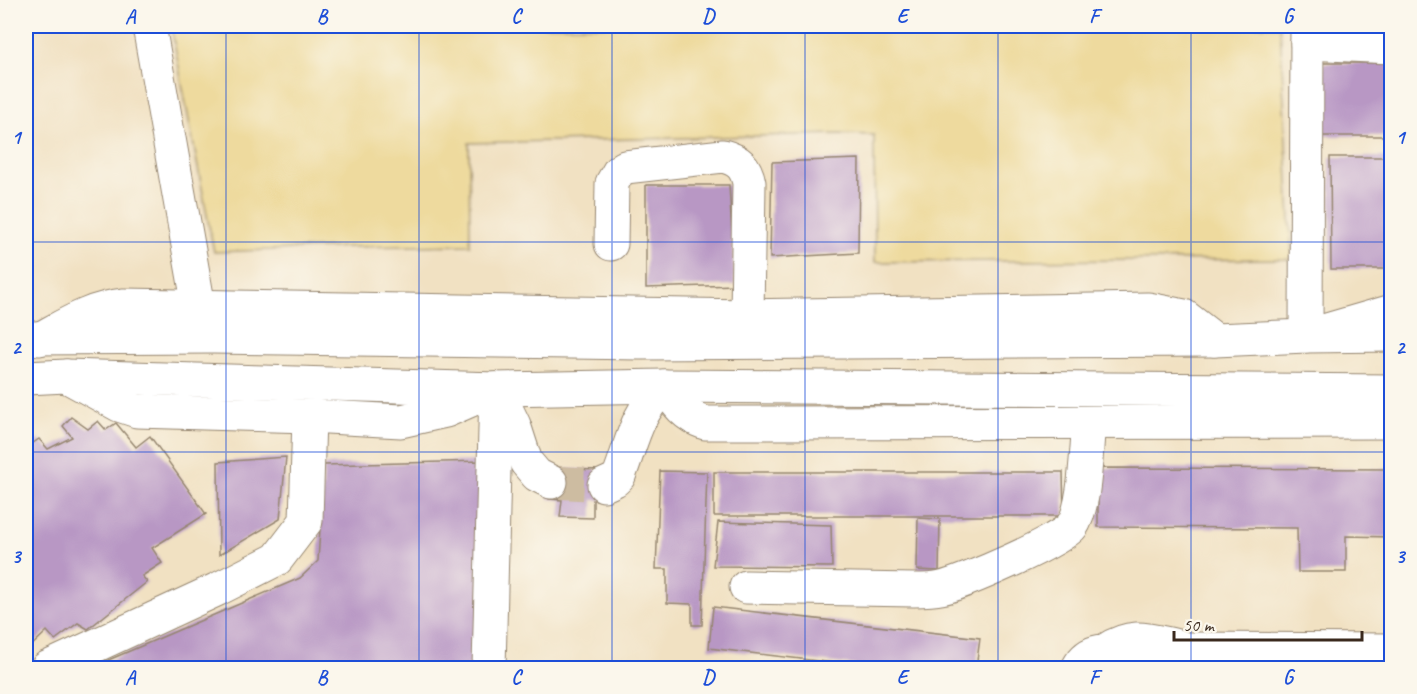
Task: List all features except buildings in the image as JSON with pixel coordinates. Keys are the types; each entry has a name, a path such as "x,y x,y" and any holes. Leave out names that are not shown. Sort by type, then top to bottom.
{"main road":[{"path":"149,26 199,307"},
{"path":"1306,336 1307,34 1392,47"},
{"path":"611,244 612,183 625,166 723,156 733,158 742,164 749,183 747,316"},
{"path":"30,337 110,306 747,316 1148,309 1184,316 1215,340"},
{"path":"1306,336 1392,311"},
{"path":"30,337 640,343 1215,340 1392,335"},
{"path":"26,378 66,376 496,389 664,386 1392,391"},
{"path":"26,393 66,376"},
{"path":"66,376 119,405 137,411 401,421 446,411 496,389"},
{"path":"664,386 681,410 693,419 705,423 1392,422"},
{"path":"604,485 619,476 643,411 664,386"},
{"path":"496,389 514,425 526,462 537,475 551,482"},
{"path":"489,669 496,389"},
{"path":"47,669 277,559 306,521 309,416"},
{"path":"746,587 914,590 940,588 969,579 1056,539 1071,527 1079,511 1089,423"},
{"path":"1078,669 1083,660 1093,652 1124,662 1140,662 1161,651 1281,659 1352,659 1392,650"}],"sand":[{"path":"171,26 1280,26 1292,259 875,262 874,135 839,134 469,143 470,245 214,252"}],"tunnel":[{"path":"551,482 604,485"}]}
